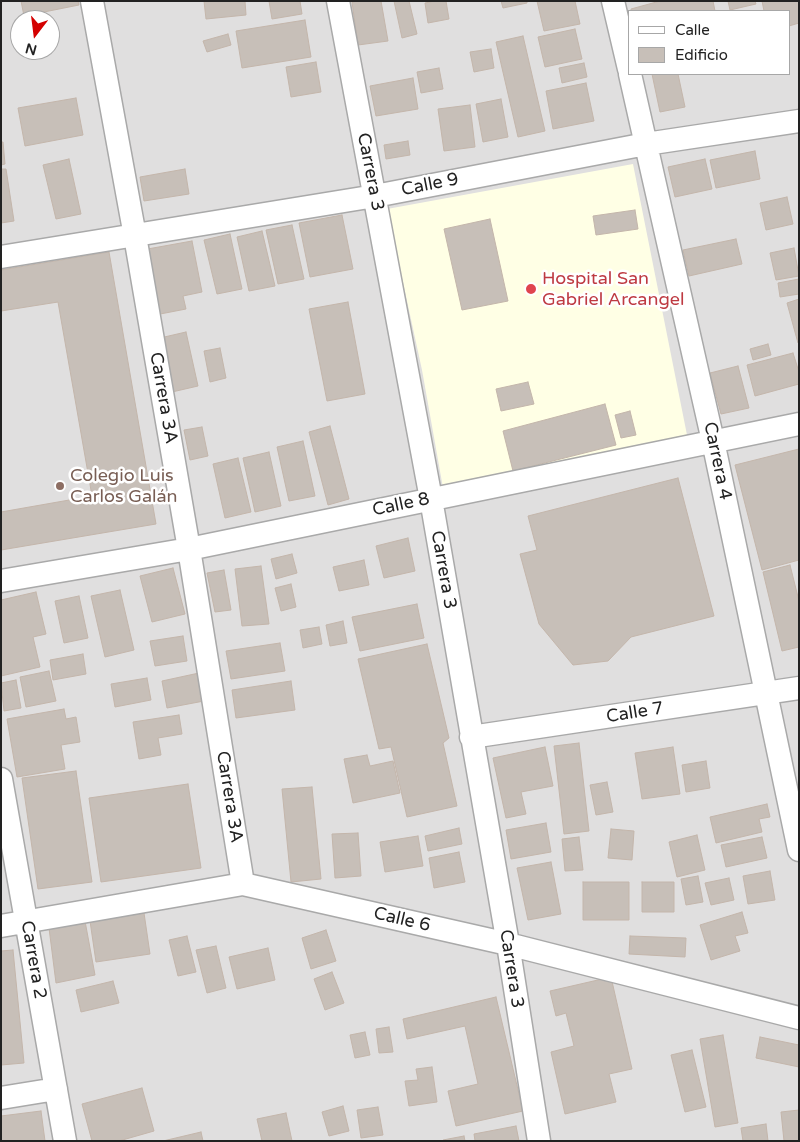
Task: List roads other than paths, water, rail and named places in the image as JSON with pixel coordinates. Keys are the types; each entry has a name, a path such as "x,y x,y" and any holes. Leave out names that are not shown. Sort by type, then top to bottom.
{"street":[{"name":"Carrera 3A","path":"92,1 189,549 243,884"},
{"name":"Carrera 3","path":"338,1 431,499 508,944 539,1141"},
{"path":"613,1 628,65"},
{"name":"Carrera 4","path":"630,75 713,441 799,850"},
{"name":"Calle 9","path":"1,257 375,196 646,144 799,121"},
{"name":"Calle 8","path":"1,581 189,549 799,424"},
{"name":"Calle 7","path":"471,737 799,688"},
{"name":"Carrera 2","path":"1,780 65,1141"},
{"name":"Calle 6","path":"1,926 243,884 508,944 799,1018"},
{"path":"1,1098 56,1089"}],"place":[{"name":"Hospital San Gabriel Arcangel","path":"531,289"},
{"name":"Colegio Luis Carlos Galán","path":"60,486"}]}
